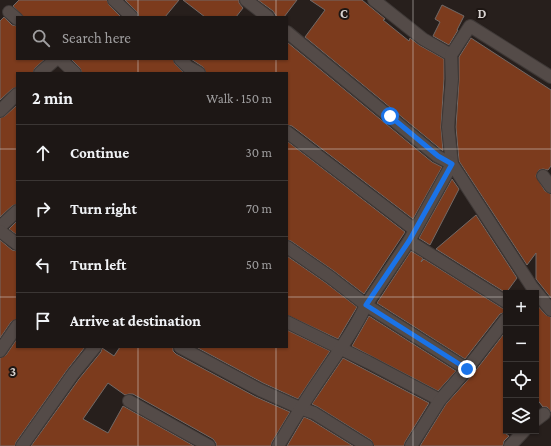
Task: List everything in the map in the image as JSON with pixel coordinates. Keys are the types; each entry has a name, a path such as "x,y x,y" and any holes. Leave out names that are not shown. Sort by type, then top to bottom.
{"street":[{"path":"114,0 131,16"},
{"path":"246,0 267,16"},
{"path":"374,0 423,39 451,55"},
{"path":"529,290 452,164 448,127 452,79 451,55 470,26 551,77"},
{"path":"288,33 438,156 452,164"},
{"path":"41,72 55,60"},
{"path":"61,60 74,72"},
{"path":"181,60 198,72"},
{"path":"0,111 16,95"},
{"path":"288,133 412,236 503,300"},
{"path":"278,446 300,408 340,349 362,315 366,305 412,236 452,164"},
{"path":"543,176 551,187"},
{"path":"0,227 16,212"},
{"path":"0,231 16,243"},
{"path":"288,248 330,277 366,305 467,369"},
{"path":"539,299 551,310"},
{"path":"288,323 440,400"},
{"path":"411,446 440,400 467,369 503,323"},
{"path":"0,351 16,327"},
{"path":"22,446 73,374 94,348"},
{"path":"182,348 260,390 314,413 367,446"},
{"path":"129,401 209,446"},
{"path":"510,446 521,434"}],"building":[{"path":"19,0 107,0 109,5 120,16 23,16 13,6"},
{"path":"125,0 179,0 166,16 139,16 137,12"},
{"path":"183,0 239,0 239,3 243,8 237,16 204,16"},
{"path":"258,0 297,0 285,16 276,16 273,11"},
{"path":"310,0 362,0 385,19 383,20 409,41 410,38 419,45 444,59 441,127 443,151 305,37 325,10"},
{"path":"442,5 464,16 449,45 433,36 440,22 435,19"},
{"path":"4,17 12,25 16,26 16,60 44,60 35,68 33,72 16,72 16,87 12,89 0,100 0,21"},
{"path":"471,38 551,90 551,166 548,170 539,170 536,176 545,191 551,194 551,298 536,279 536,253 527,265 459,161 456,127 459,57"},
{"path":"288,43 432,162 442,167 413,219 292,126 288,125 288,72 206,72 203,67 192,60 288,60"},
{"path":"72,60 173,60 175,64 183,72 82,72 80,68"},
{"path":"16,106 16,204 12,206 0,217 0,118 5,116"},
{"path":"288,142 405,232 364,294 288,240"},
{"path":"452,179 459,189 430,245 419,238"},
{"path":"476,215 517,278 508,290 503,291 436,249"},
{"path":"16,222 16,234 9,229"},
{"path":"0,240 12,250 16,251 16,320 11,322 0,338"},
{"path":"411,251 423,258 421,262 424,259 503,308 503,313 500,314 465,359 377,303"},
{"path":"288,257 357,307 338,339 288,315"},
{"path":"539,307 546,315 551,317 551,412 547,407 543,407 539,402"},
{"path":"369,316 456,371 438,391 352,346"},
{"path":"288,330 330,351 298,399 263,383 198,348 288,348"},
{"path":"503,335 503,434 509,436 504,441 503,446 420,446 446,404 473,374"},
{"path":"16,340 16,348 84,348 16,442 15,446 0,446 0,358 6,355"},
{"path":"102,348 114,356 119,348 173,348 173,351 176,354 256,397 290,412 271,446 216,446 213,439 133,394 125,395 108,383 83,419 108,433 123,406 194,446 31,446 79,379 101,352"},
{"path":"343,358 429,403 404,446 374,446 371,440 312,404"},
{"path":"304,417 311,420 353,446 287,446"}],"route":[{"path":"390,116 438,156 452,164 409,241 366,305 467,369"}]}
